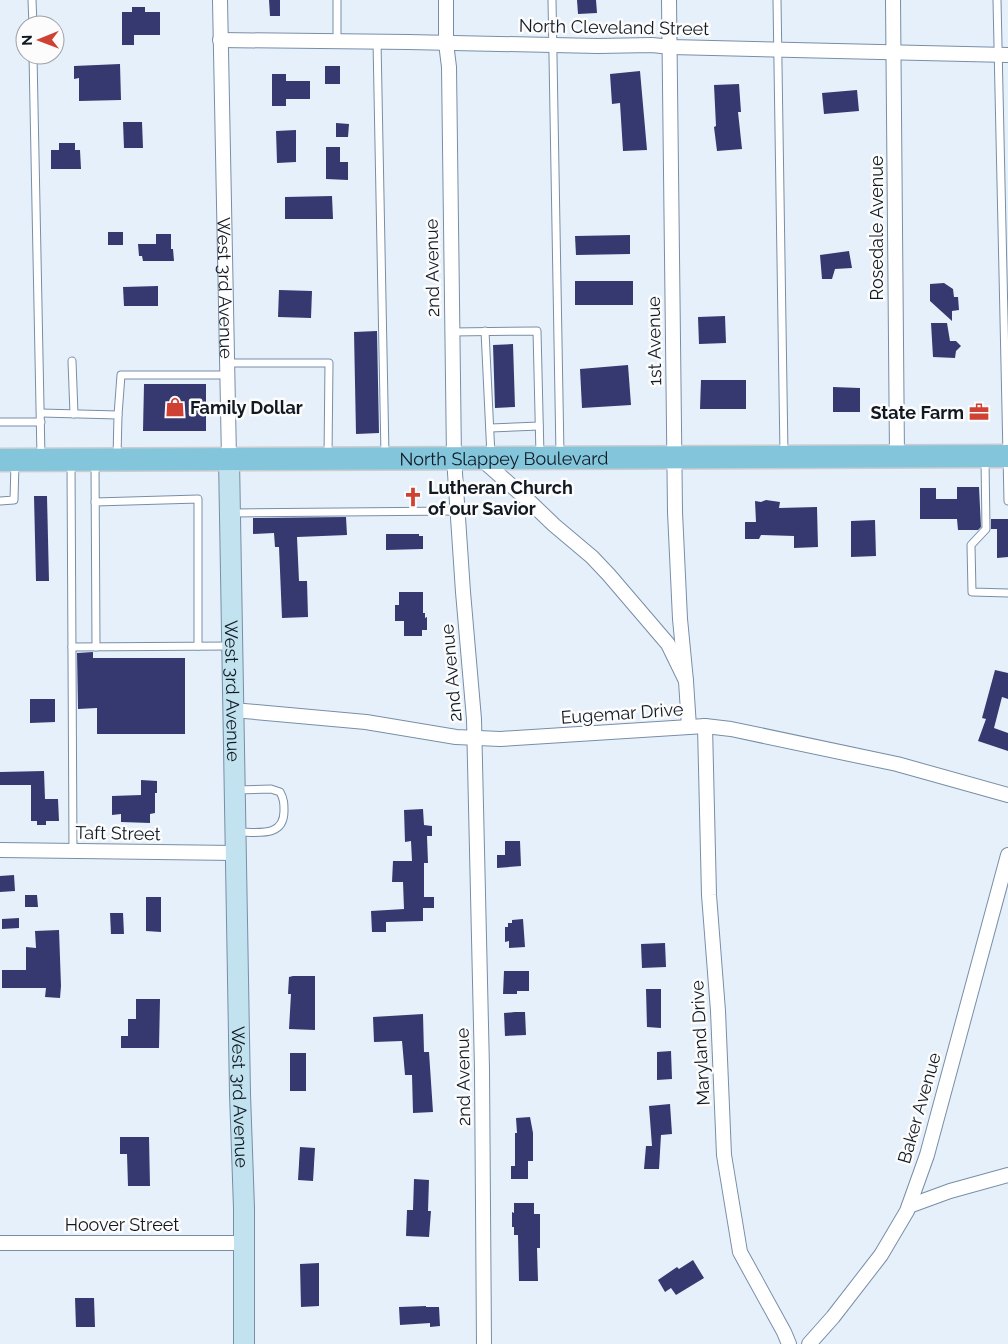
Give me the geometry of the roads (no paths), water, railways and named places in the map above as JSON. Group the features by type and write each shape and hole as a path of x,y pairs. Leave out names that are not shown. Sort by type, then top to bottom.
{"main road":[{"name":"North Slappey Boulevard","path":"8,460 1008,456"}],"street":[{"name":"West 3rd Avenue","path":"220,0 244,1242 244,1344"},
{"name":"2nd Avenue","path":"446,0 454,458 475,737 482,1059 484,1344"},
{"name":"1st Avenue","path":"669,0 675,512 680,620 686,681"},
{"name":"Rosedale Avenue","path":"893,0 897,456"},
{"name":"North Cleveland Street","path":"220,40 652,45 1003,55"},
{"path":"486,458 554,525 592,557 668,644 686,681 689,728"},
{"name":"Eugemar Drive","path":"233,710 366,722 456,737 565,736 705,726 741,731 897,764 1008,795"},
{"name":"Maryland Drive","path":"705,726 709,895 718,1010 724,1155 740,1252 784,1332 788,1344"},
{"name":"Taft Street","path":"0,850 235,853"},
{"name":"Baker Avenue","path":"809,1344 833,1317 881,1255 908,1206 927,1155 1008,855"},
{"path":"908,1206 950,1191 1008,1175"},
{"name":"Hoover Street","path":"0,1243 244,1242"}],"lane":[{"path":"32,0 33,15"},
{"path":"337,0 337,41"},
{"path":"550,458 552,0"},
{"path":"777,0 784,457"},
{"path":"997,0 1003,55 1008,501"},
{"path":"377,41 385,458"},
{"path":"33,65 42,460"},
{"path":"485,331 490,428 486,458"},
{"path":"452,332 537,331 539,426 550,458"},
{"path":"72,361 74,414"},
{"path":"117,459 121,374 329,363 328,458"},
{"path":"40,413 118,416"},
{"path":"1,422 41,422"},
{"path":"490,428 539,426"},
{"path":"985,456 986,529 971,545 972,592 1008,593"},
{"path":"71,459 74,851"},
{"path":"95,459 96,647"},
{"path":"0,501 14,500 8,460"},
{"path":"95,502 198,499 198,646"},
{"path":"229,513 457,511"},
{"path":"72,647 232,646"},
{"path":"235,790 271,789 280,792 284,798 284,819 280,827 272,831 235,832"}],"place":[{"name":"Family Dollar","path":"175,407"},
{"name":"State Farm","path":"979,412"},
{"name":"Lutheran Church of our Savior","path":"413,497"}]}
